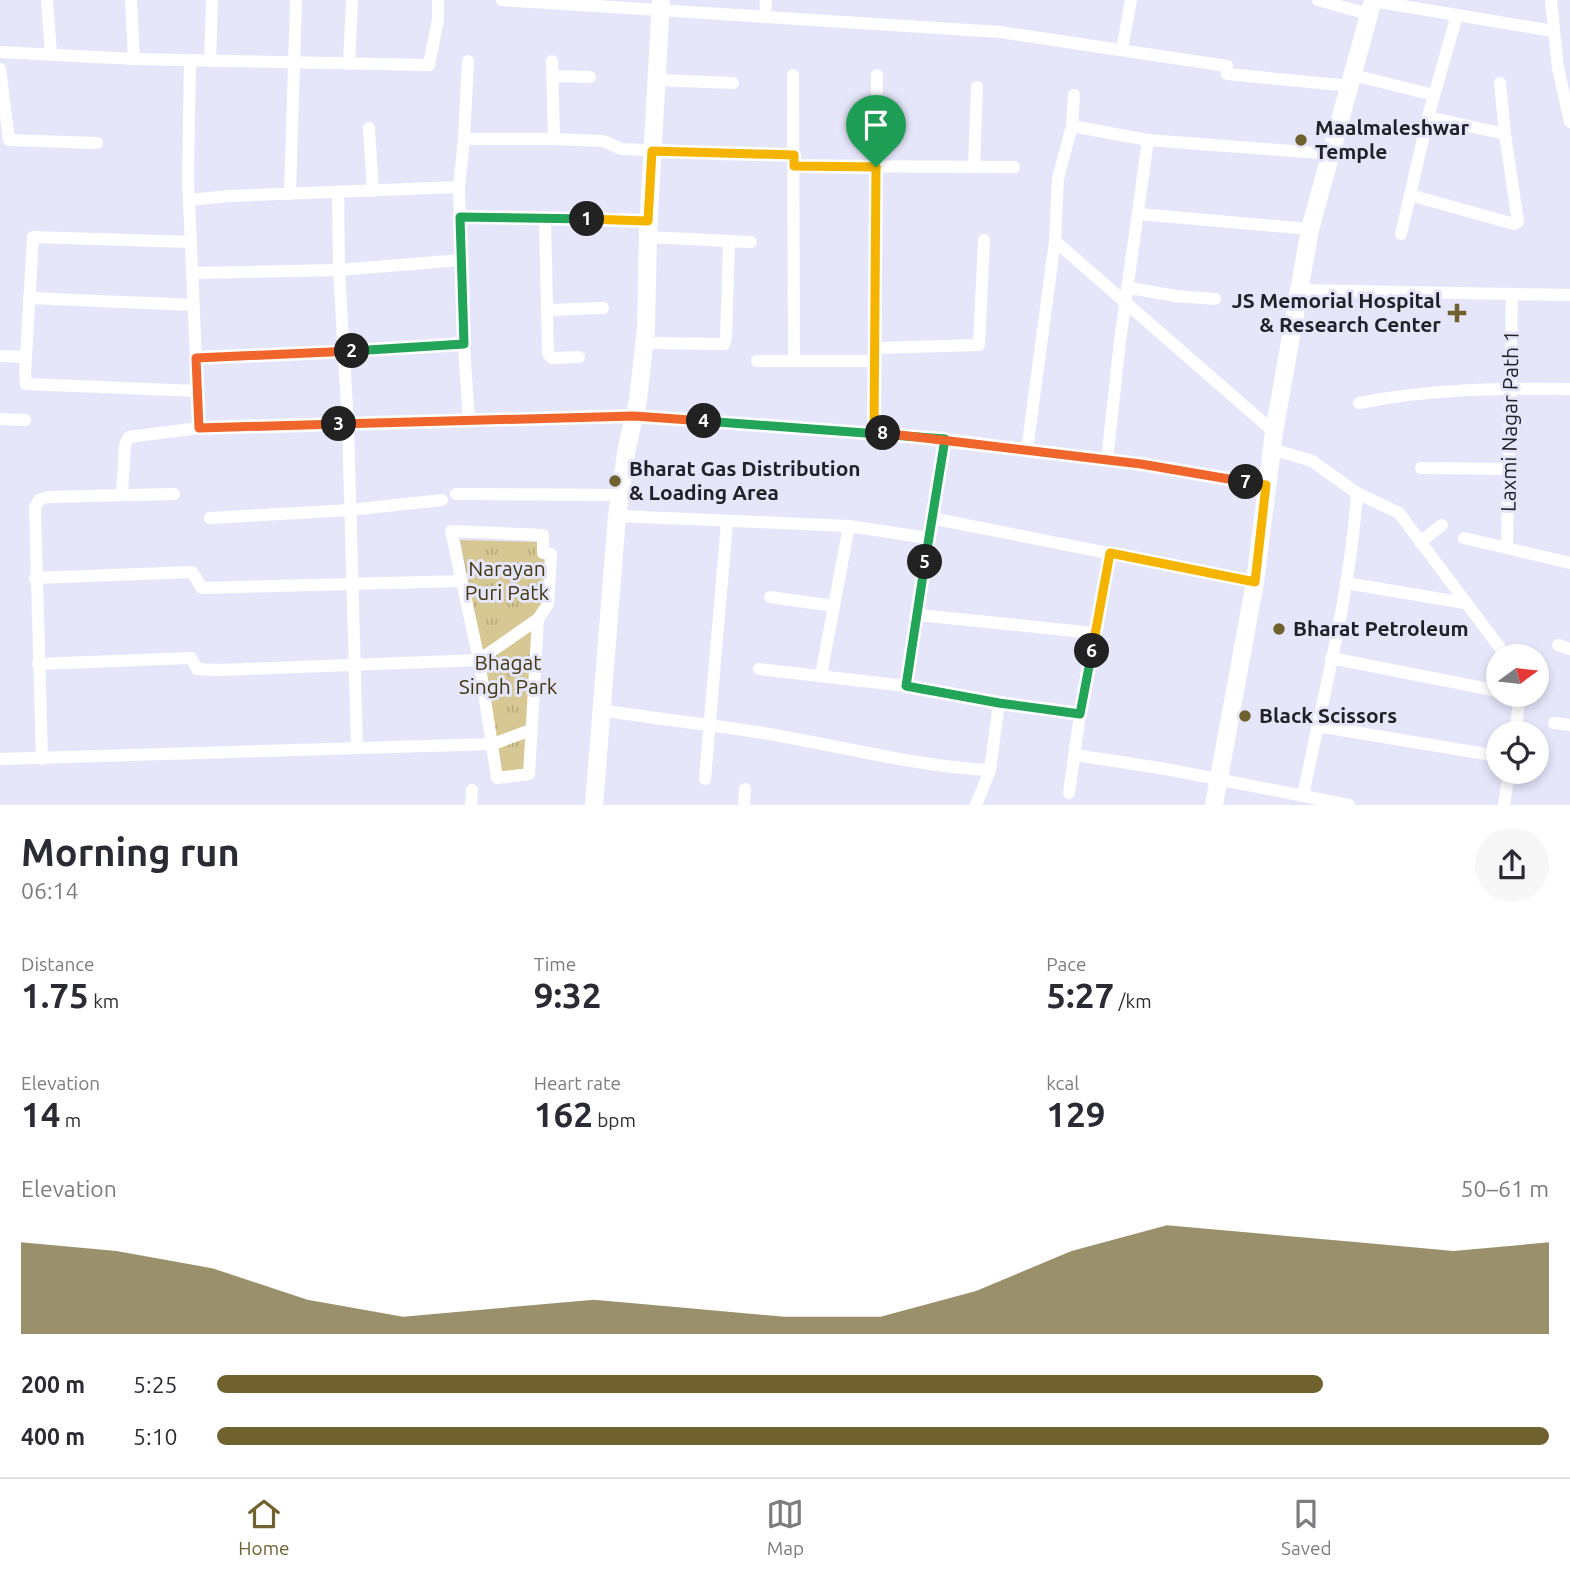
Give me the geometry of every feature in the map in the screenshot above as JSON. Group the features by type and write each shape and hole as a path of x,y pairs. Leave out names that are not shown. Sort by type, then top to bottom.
{"street":[{"path":"47,0 51,54"},
{"path":"131,0 134,59"},
{"path":"210,61 212,0"},
{"path":"290,194 296,0"},
{"path":"349,65 352,0"},
{"path":"0,52 134,59 429,65 438,19 438,0"},
{"path":"502,0 661,5 765,17 1000,32 1227,66 1227,74 1351,80 1434,95"},
{"path":"765,17 766,0"},
{"path":"1122,50 1131,0"},
{"path":"1318,0 1371,5 1439,6 1457,15 1553,32"},
{"path":"1550,0 1553,32 1564,67 1570,122"},
{"path":"594,805 617,516 627,447 638,400 645,343 648,229 661,5"},
{"path":"1214,805 1255,582 1266,485 1298,290 1310,229 1371,5"},
{"path":"1401,234 1428,117 1457,15"},
{"path":"190,60 189,200 199,428"},
{"path":"468,61 459,187 469,421"},
{"path":"552,61 554,139"},
{"path":"0,69 9,140 97,143"},
{"path":"793,75 794,360"},
{"path":"874,432 877,75"},
{"path":"553,76 590,77"},
{"path":"657,80 733,83"},
{"path":"1410,195 1514,224 1518,222 1500,83"},
{"path":"974,167 977,87"},
{"path":"1027,450 1055,241 1058,178 1072,126 1074,95"},
{"path":"1428,117 1505,134"},
{"path":"1072,126 1148,140 1332,155"},
{"path":"369,128 373,191"},
{"path":"464,139 603,141 621,149 876,167 1014,167"},
{"path":"1107,460 1148,140"},
{"path":"189,200 459,187"},
{"path":"338,193 357,748"},
{"path":"1139,214 1310,229"},
{"path":"460,217 545,218 751,242"},
{"path":"545,218 550,356 579,357"},
{"path":"191,242 33,237 26,384 198,391"},
{"path":"757,361 979,345 984,240"},
{"path":"645,343 724,344 729,241"},
{"path":"1055,241 1273,440 1312,461 1357,493 1399,513 1497,644"},
{"path":"192,273 339,270 461,260"},
{"path":"1129,288 1215,299"},
{"path":"1298,290 1570,295"},
{"name":"Laxmi Nagar Path 1","path":"1507,547 1512,294"},
{"path":"29,298 194,305"},
{"path":"548,310 603,308"},
{"path":"196,358 464,344"},
{"path":"0,356 26,357"},
{"path":"1359,403 1402,395 1511,388 1570,389"},
{"path":"122,494 125,444 129,437 199,428 634,416 945,439 1107,460 1266,485"},
{"path":"0,419 25,420"},
{"path":"906,686 945,439"},
{"path":"1421,468 1509,469"},
{"path":"1303,796 1346,583 1357,493"},
{"path":"42,759 35,507 39,500 47,497 174,494"},
{"path":"456,494 620,495"},
{"path":"210,518 350,510 442,500"},
{"path":"617,516 849,526 928,538"},
{"path":"931,518 1255,582"},
{"path":"705,779 727,522"},
{"path":"1420,542 1442,525"},
{"path":"821,675 849,526"},
{"path":"38,664 191,657 197,669 219,670 479,660 538,618 548,604 551,554 543,553 543,535 451,531 479,660 497,778 528,775 538,618"},
{"path":"1464,537 1570,563"},
{"path":"1069,793 1080,714 1110,553"},
{"path":"35,578 192,572 202,588 462,581"},
{"path":"1346,583 1465,603"},
{"path":"769,597 834,606"},
{"path":"919,615 1095,633"},
{"path":"1331,658 1486,689"},
{"path":"759,668 906,686 1080,714"},
{"path":"976,805 990,770 999,703"},
{"path":"601,710 757,732 956,769 990,770"},
{"path":"1554,723 1570,725"},
{"path":"1317,726 1486,754"},
{"path":"0,759 492,744 531,730"},
{"path":"1075,755 1166,769 1349,805"},
{"path":"1504,805 1507,784"},
{"path":"744,805 745,789"},
{"path":"471,805 472,790"}],"green space":[{"name":"Narayan Puri Patk","path":"460,540 539,542 538,557 548,558 544,603 535,616 481,655"},
{"name":"Bhagat Singh Park","path":"534,629 525,771 499,773 484,662"}],"place":[{"name":"Maalmaleshwar Temple","path":"1301,140"},
{"name":"JS Memorial Hospital & Research Center","path":"1457,313"},
{"name":"Bharat Gas Distribution & Loading Area","path":"615,481"},
{"name":"Bharat Petroleum","path":"1279,629"},
{"name":"Black Scissors","path":"1245,716"}],"route":[{"path":"876,167 794,166 794,155 652,151 648,221 460,217 464,344 196,358 199,428 634,416 945,439 906,686 1080,714 1110,553 1255,582 1266,485 1141,464 945,439 874,432 876,167"}]}
